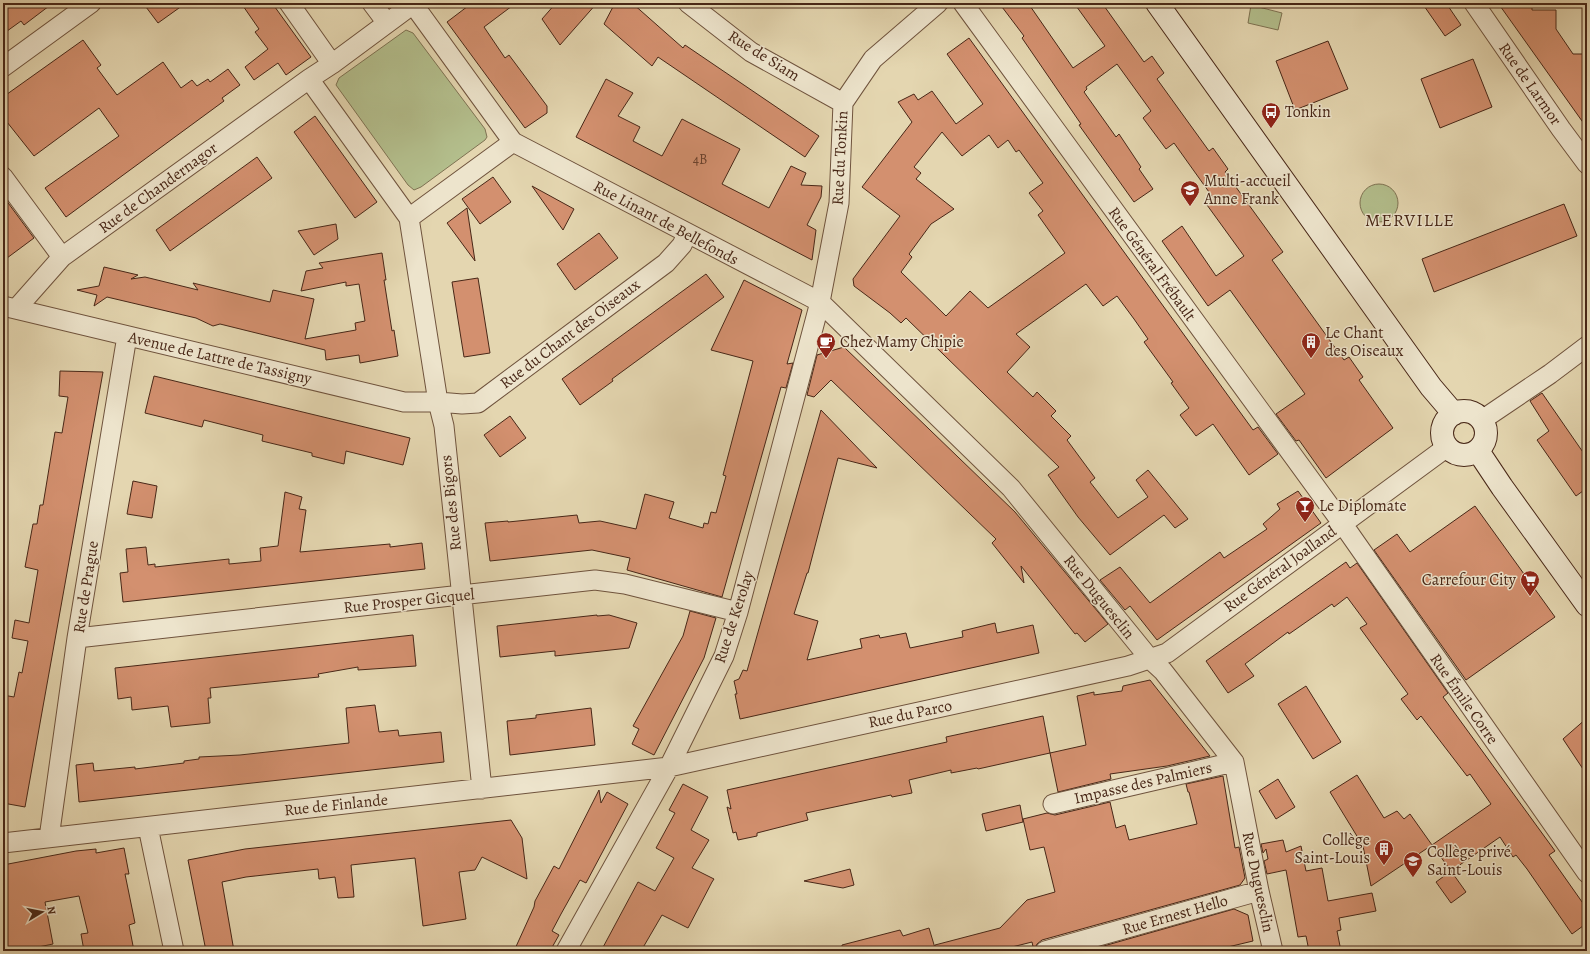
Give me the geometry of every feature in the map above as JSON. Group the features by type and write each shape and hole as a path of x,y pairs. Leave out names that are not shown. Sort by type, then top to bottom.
{"main road":[{"path":"1157,3 1431,387 1454,414"},
{"path":"1466,412 1477,416 1482,420 1486,433 1483,446 1478,451 1465,455 1452,452 1447,447 1444,442 1443,429 1449,418 1454,414 1466,412"},
{"path":"1478,451 1502,487 1587,605"}],"street":[{"path":"3,67 91,3"},
{"path":"289,3 332,64"},
{"path":"372,3 386,23"},
{"path":"309,79 409,218 513,142 414,3"},
{"name":"Rue de Chandernagor","path":"10,307 62,258 309,79 332,64 414,3"},
{"name":"Rue de Siam","path":"688,3 751,52 843,102"},
{"name":"Rue du Tonkin","path":"820,302 839,203 843,102 873,59 938,3"},
{"name":"Rue Général Frébault","path":"964,3 1342,523"},
{"name":"Rue de Larmor","path":"1474,3 1560,129 1587,164"},
{"name":"Rue Linant de Bellefonds","path":"513,142 820,302"},
{"path":"3,177 62,258"},
{"name":"Rue des Bigors","path":"409,218 438,402 444,426 482,789"},
{"name":"Rue du Chant des Oiseaux","path":"438,402 462,404 478,403 666,263 682,245 687,234"},
{"name":"Rue de Kerolay","path":"566,951 669,767 724,656 738,612 820,302"},
{"name":"Rue Duguesclin","path":"820,302 1011,488 1150,659 1162,671 1234,762 1259,891 1273,951"},
{"name":"Avenue de Lattre de Tassigny","path":"10,307 404,402 438,402"},
{"name":"Rue de Prague","path":"49,838 77,638 127,336"},
{"path":"1482,420 1550,374 1587,346"},
{"name":"Rue Général Joalland","path":"1150,659 1167,653 1447,447"},
{"name":"Rue Émile Corre","path":"1342,523 1587,873"},
{"name":"Rue Prosper Gicquel","path":"77,638 595,580 625,584 738,612"},
{"name":"Rue du Parco","path":"669,767 1128,666 1150,659"},
{"name":"Impasse des Palmiers","path":"1053,804 1234,762"},
{"name":"Rue de Finlande","path":"3,843 669,767"},
{"path":"148,827 174,951"},
{"name":"Rue Ernest Hello","path":"1045,951 1259,891"}],"green space":[{"path":"1251,5 1282,13 1278,30 1248,23"},
{"path":"406,30 413,33 485,129 487,137 421,187 414,190 408,185 336,85 339,78"},
{"path":"1375,184 1383,184 1393,189 1397,196 1397,210 1393,217 1383,222 1375,222 1365,217 1363,214 1360,207 1360,199 1365,189 1368,187"}],"building":[{"path":"3,3 53,3 24,25 21,21 3,34"},
{"path":"143,3 186,3 158,23"},
{"path":"241,3 272,3 311,57 286,75 278,63 254,80 245,67 268,49 255,32 259,29"},
{"path":"472,3 516,3 484,27 505,58 509,55 547,106 547,113 525,128 447,22"},
{"path":"556,3 597,3 560,45 542,19"},
{"path":"615,3 632,3 683,48 685,45 819,136 805,157 658,57 652,66 604,24"},
{"path":"999,3 1028,3 1073,68 1105,46 1074,3 1102,3 1144,62 1152,56 1164,73 1157,79 1209,151 1213,148 1228,169 1225,172 1283,252 1272,260 1344,360 1349,357 1363,377 1359,380 1393,428 1326,478 1299,440 1296,441 1276,414 1305,394 1230,290 1208,306 1162,241 1182,226 1216,276 1244,256 1207,205 1214,199 1174,143 1166,149 1143,118 1151,111 1117,64 1086,87 1087,89 1084,92 1116,137 1119,134 1141,167 1139,169 1153,189 1134,202 1079,125 1081,124 1022,38 1024,36"},
{"path":"1422,3 1446,3 1461,25 1445,36"},
{"path":"1498,3 1532,3 1532,10 1556,10 1556,29 1573,54 1587,54 1587,128"},
{"path":"969,38 1253,430 1258,427 1278,454 1249,475 1213,424 1196,436 1180,415 1189,408 1171,383 1173,382 1144,342 1148,339 1134,319 1117,296 1103,306 1086,284 1016,334 1030,347 1007,372 1033,397 1037,392 1056,411 1051,416 1071,436 1067,440 1095,478 1090,482 1118,518 1148,497 1136,480 1148,470 1188,519 1175,528 1164,515 1110,555 1078,517 1048,475 1059,467 906,318 901,323 854,286 853,279 900,216 862,187 912,122 898,102 914,94 918,100 932,91 956,124 983,104 947,54","holes":["942,132 962,156 989,135 998,148 1008,140 1016,152 1019,150 1043,183 1029,193 1043,211 1038,215 1065,253 988,308 970,291 946,316 901,272 912,257 909,254 931,224 954,209 916,179 921,173 914,167"]},
{"path":"83,40 101,65 97,68 117,95 163,62 181,88 192,80 197,86 208,79 210,82 228,69 240,85 222,98 224,101 66,217 45,188 119,136 99,108 34,156 3,117 3,97"},
{"path":"1328,41 1348,89 1295,110 1276,61"},
{"path":"1473,59 1492,107 1440,128 1421,79"},
{"path":"606,79 633,93 618,116 640,127 633,141 662,156 682,119 740,149 722,184 769,208 791,166 806,173 801,185 822,186 821,197 807,225 816,230 812,260 576,137"},
{"path":"315,116 377,202 355,218 294,132"},
{"path":"257,157 272,178 170,251 156,230"},
{"path":"493,177 511,202 480,224 462,199"},
{"path":"532,186 574,209 563,230"},
{"path":"3,196 34,238 3,261"},
{"path":"1564,204 1577,236 1434,292 1422,259"},
{"path":"467,208 475,261 447,223"},
{"path":"336,224 338,239 314,255 298,231"},
{"path":"599,233 618,258 575,290 557,264"},
{"path":"382,253 386,280 384,280 392,331 394,330 398,356 360,363 359,355 326,360 325,350 220,324 213,326 196,318 107,297 94,306 97,295 77,290 99,286 104,267 138,275 131,279 145,277 198,290 193,283 270,302 273,290 314,299 305,339 356,330 355,323 365,321 359,284 346,286 346,282 301,291 306,271 323,268 319,263"},
{"path":"706,274 724,297 612,379 613,381 580,405 562,379"},
{"path":"478,278 490,353 464,357 452,282"},
{"path":"744,280 802,310 787,364 793,363 786,388 781,387 722,597 627,570 630,558 592,550 490,561 485,523 577,515 579,523 600,521 636,529 645,494 674,502 669,518 703,528 704,523 708,524 711,512 716,513 726,476 723,475 753,361 711,350"},
{"path":"844,347 1015,512 1108,624 1085,642 1077,633 1075,634 1021,566 1024,583 992,543 996,539 831,380 814,397 807,395 817,355"},
{"path":"60,371 103,372 25,807 3,803 3,695 14,697 19,672 22,673 28,641 12,638 15,620 29,623 38,570 25,567 33,524 37,524 40,505 43,505 55,432 62,433 68,397 59,396"},
{"path":"154,376 410,438 403,465 346,451 344,464 312,456 312,453 262,441 263,435 204,420 202,427 145,413"},
{"path":"1542,393 1587,458 1587,488 1576,496 1537,440 1549,431 1530,401"},
{"path":"821,410 877,468 838,458 808,573 794,614 818,621 807,660 862,648 860,639 879,635 880,638 906,633 910,648 963,637 962,631 995,623 997,633 1033,625 1039,653 740,719 734,681 739,679 743,670 747,671"},
{"path":"510,416 526,438 500,457 484,435"},
{"path":"133,481 157,486 152,518 127,514"},
{"path":"1298,491 1321,523 1157,640 1130,606 1125,610 1100,580 1120,567 1150,603 1220,552 1224,558 1267,529 1263,524 1280,509 1277,504"},
{"path":"285,492 302,497 299,509 306,510 300,552 390,544 390,547 422,543 425,569 123,602 120,573 128,572 126,549 146,547 148,565 155,564 155,567 229,559 229,564 261,561 260,548 278,546"},
{"path":"1475,506 1555,617 1466,680 1374,550 1397,534 1410,552"},
{"path":"1346,562 1350,568 1357,563 1448,693 1443,697 1555,851 1549,855 1587,909 1587,923 1572,934 1527,869 1516,855 1513,857 1500,837 1451,871 1432,845 1491,804 1470,774 1467,776 1421,716 1417,720 1401,699 1408,694 1360,628 1367,624 1347,597 1334,607 1332,604 1289,634 1288,632 1245,664 1254,676 1228,693 1206,661"},
{"path":"690,611 716,618 704,658 654,755 632,744 639,729 633,726 683,636"},
{"path":"609,615 637,623 629,648 555,656 555,651 500,657 497,626"},
{"path":"413,635 416,666 358,670 358,667 318,674 319,677 210,688 211,698 208,698 210,723 171,727 168,706 132,710 131,697 118,699 115,668"},
{"path":"1150,680 1210,756 1167,766 1110,774 1111,779 1058,792 1050,753 1086,745 1077,696 1094,692 1094,695 1122,691 1123,686"},
{"path":"1306,686 1341,742 1313,759 1278,704"},
{"path":"375,705 379,732 398,730 399,736 441,732 444,762 79,802 76,765 93,763 94,771 135,767 135,769 184,763 184,761 199,759 199,757 240,755 349,743 346,708"},
{"path":"591,708 595,745 510,755 507,721 536,718 536,715"},
{"path":"1043,716 1050,753 978,769 951,773 951,770 909,780 912,793 892,797 891,795 806,813 808,820 757,833 757,836 738,840 736,832 733,833 727,807 731,809 727,790 947,742 946,737"},
{"path":"1587,718 1587,775 1563,739"},
{"path":"1357,775 1384,818 1397,811 1404,819 1410,814 1432,845 1371,886 1363,846 1330,792"},
{"path":"1223,776 1235,848 1239,847 1245,878 1240,885 1042,940 1037,944 1034,951 1032,942 996,951 842,951 842,945 900,930 903,936 929,928 935,948 935,945 1000,928 1027,900 1055,892 1044,847 1030,850 1023,819 1047,813 1055,815 1110,802 1116,828 1125,825 1129,840 1197,824 1186,784"},
{"path":"1278,779 1295,807 1276,819 1259,791"},
{"path":"683,784 708,797 691,830 709,840 692,868 714,879 688,928 662,915 641,951 601,951 638,882 655,891 674,858 656,848 675,813 669,810"},
{"path":"599,790 601,803 607,792 628,804 586,883 580,880 552,931 559,935 550,951 514,951 534,907 535,901 554,866 559,869"},
{"path":"1020,805 1023,822 986,831 982,814"},
{"path":"511,820 522,838 527,879 482,857 475,870 459,872 466,919 423,926 415,858 351,865 354,897 338,898 335,877 319,879 318,869 246,877 222,882 234,951 206,951 188,860 245,849"},
{"path":"1283,840 1286,852 1301,846 1306,871 1322,868 1328,901 1372,893 1376,911 1339,918 1341,930 1337,931 1341,951 1309,951 1306,936 1298,937 1286,870 1267,874 1264,861 1268,859 1266,849 1263,853 1261,844"},
{"path":"124,848 129,874 125,874 135,923 129,925 134,951 84,951 81,934 88,933 79,896 45,902 53,944 19,951 3,951 3,865 76,851 96,849 96,853"},
{"path":"850,869 854,885 843,888 804,881"},
{"path":"1451,871 1466,892 1451,903 1436,882"},
{"path":"1234,909 1248,915 1253,941 1211,951 1086,951"}],"place":[{"name":"Tonkin","path":"1271,129"},
{"name":"Multi-accueil Anne Frank","path":"1190,207"},
{"name":"Chez Mamy Chipie","path":"826,359"},
{"name":"Le Chant des Oiseaux","path":"1311,359"},
{"name":"Le Diplomate","path":"1305,523"},
{"name":"Carrefour City","path":"1530,597"},
{"name":"Collège Saint-Louis","path":"1384,866"},
{"name":"Collège privé Saint-Louis","path":"1413,878"}],"district":[{"name":"MERVILLE","path":"1410,220"}]}
